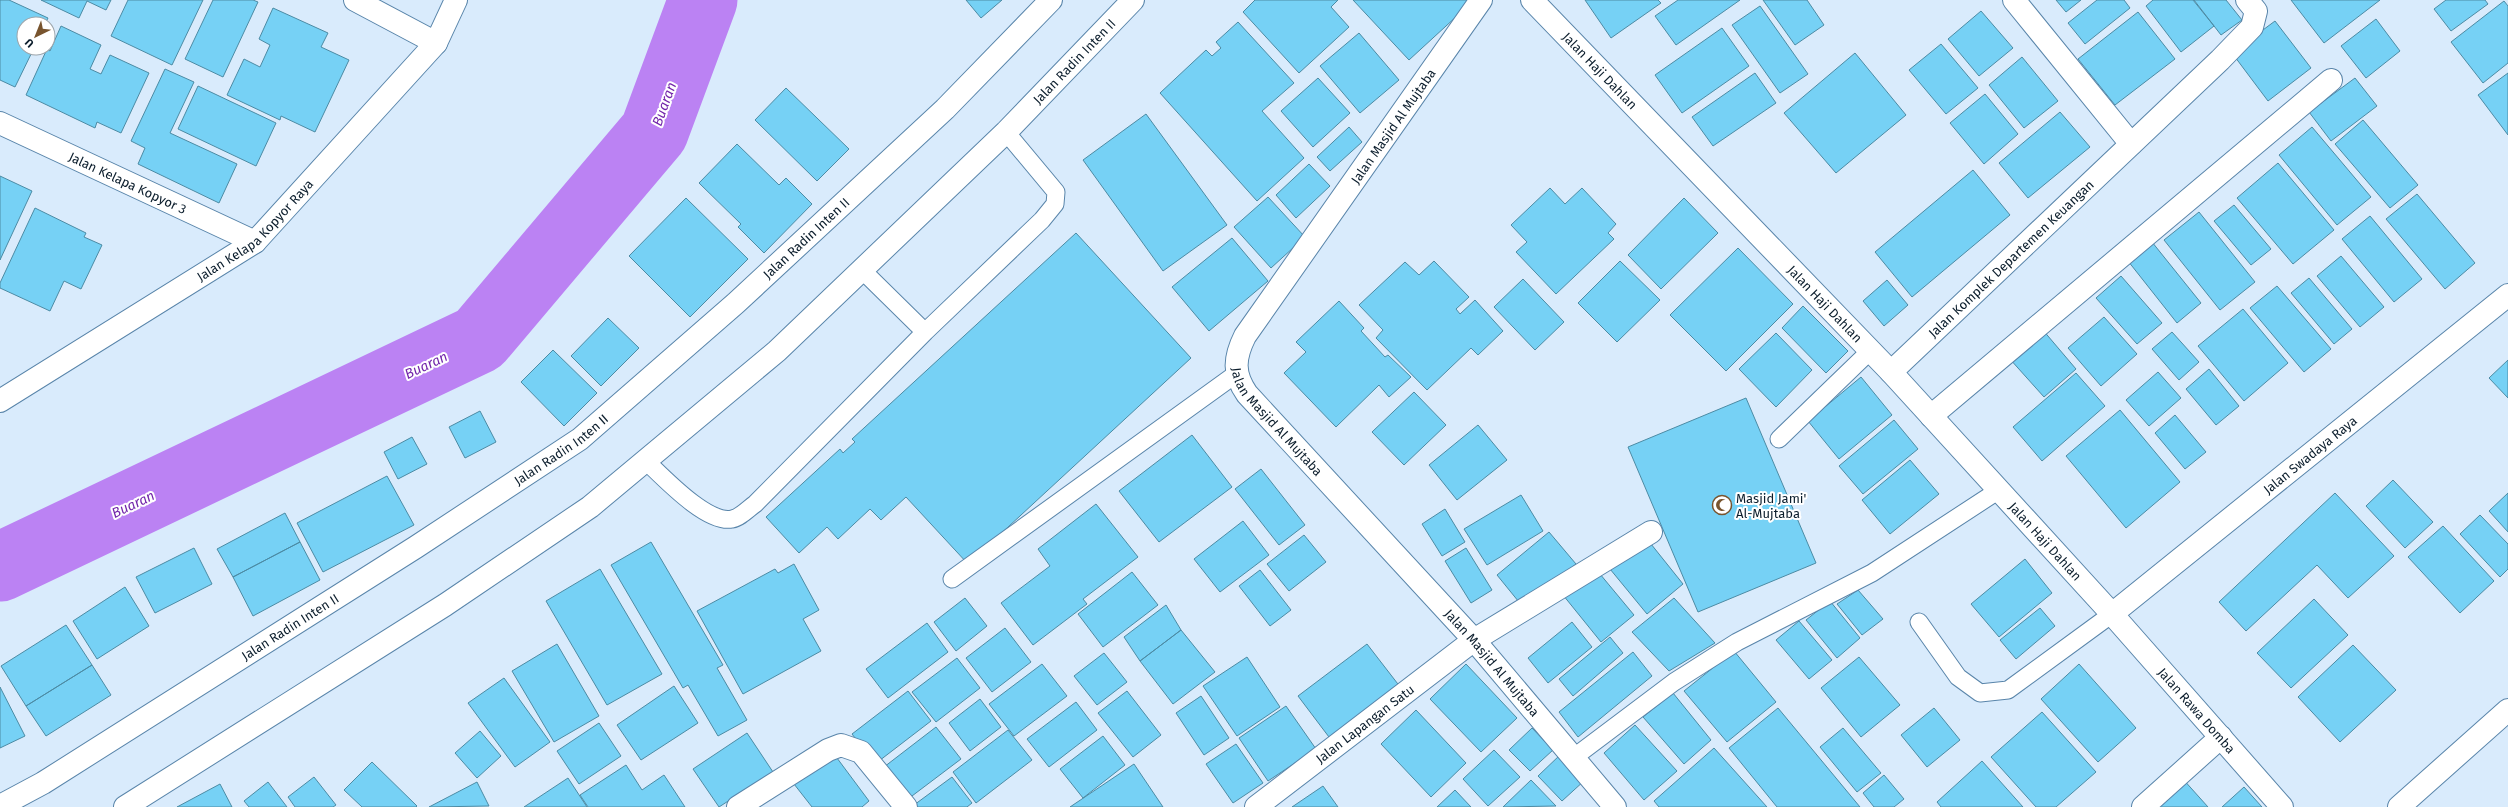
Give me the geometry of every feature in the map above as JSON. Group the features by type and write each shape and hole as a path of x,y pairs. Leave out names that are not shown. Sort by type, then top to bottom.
{"street":[{"path":"355,0 436,43"},
{"name":"Jalan Kelapa Kopyor Raya","path":"0,401 255,242 436,43 456,0"},
{"name":"Jalan Radin Inten II","path":"0,806 43,783 416,547 580,438 736,303 945,109 1051,0"},
{"name":"Jalan Radin Inten II","path":"125,807 516,559 590,507 777,351 1006,132 1132,0"},
{"name":"Jalan Masjid Al Mujtaba","path":"1481,0 1245,336 1235,360 1236,374 1247,394 1474,640 1615,807"},
{"name":"Jalan Haji Dahlan","path":"1532,0 1890,372 2112,614"},
{"path":"2014,0 2130,144"},
{"name":"Jalan Komplek Departemen Keuangan","path":"1890,372 2252,27 2256,11 2247,0"},
{"path":"1930,416 2331,80"},
{"name":"Jalan Kelapa Kopyor 3","path":"0,122 255,242"},
{"name":"Jalan Swadaya Raya","path":"2112,614 2508,295"},
{"name":"Jalan Lapangan Satu","path":"1256,807 1474,640 1651,532"},
{"name":"Jalan Rawa Domba","path":"2112,614 2282,807"},
{"path":"2399,807 2508,710"},
{"path":"2143,807 2221,737"},
{"path":"738,807 828,750 841,745 861,752 906,807"}],"lane":[{"path":"646,461 686,498 718,519 734,520 755,504 925,332 1042,220 1055,204 1056,192 1006,132"},
{"path":"862,270 925,332"},
{"path":"1779,439 1870,352"},
{"path":"952,580 1236,374"},
{"path":"1573,758 1674,682 1718,654 1872,573 1999,490"},
{"path":"1919,622 1958,676 1980,693 2008,690 2112,614"}],"building":[{"path":"0,0 9,0 44,16 16,16 16,56 30,56 15,87 0,80"},
{"path":"41,0 111,0 106,10 87,1 79,18"},
{"path":"128,0 203,0 172,65 111,36"},
{"path":"213,0 253,0 258,2 223,77 185,59"},
{"path":"966,0 1002,0 981,18"},
{"path":"1255,0 1338,0 1331,7 1349,27 1299,73 1243,12"},
{"path":"1353,0 1467,0 1470,4 1409,60"},
{"path":"1585,0 1658,0 1661,3 1611,38"},
{"path":"1678,0 1740,0 1676,45 1655,16"},
{"path":"1763,0 1807,0 1824,25 1795,45"},
{"path":"2056,0 2081,0 2066,12"},
{"path":"2097,0 2124,0 2130,8 2085,44 2068,23"},
{"path":"2153,0 2193,0 2214,26 2181,52 2146,6"},
{"path":"2194,0 2226,0 2242,20 2221,35"},
{"path":"2291,0 2380,0 2324,43"},
{"path":"2446,0 2485,0 2488,4 2451,31 2434,9"},
{"path":"2504,1 2508,6 2508,63 2483,83 2451,42"},
{"path":"1760,6 1808,74 1780,93 1732,25"},
{"path":"273,8 328,33 321,47 349,60 315,132 281,116 280,120 227,95 244,59 260,67 270,45 259,39"},
{"path":"1981,11 2013,48 1979,76 1948,39"},
{"path":"2138,12 2175,59 2115,105 2078,59"},
{"path":"2376,19 2400,51 2366,78 2341,46"},
{"path":"2275,21 2311,68 2268,101 2232,53"},
{"path":"1238,22 1294,83 1262,111 1304,158 1257,201 1160,93 1206,50 1212,56 1221,48 1216,42"},
{"path":"61,26 101,45 90,69 101,74 110,55 149,73 121,133 97,122 95,128 26,95 44,56 56,56 56,37"},
{"path":"1722,28 1749,66 1682,113 1655,75"},
{"path":"1359,33 1399,80 1360,113 1320,66"},
{"path":"1941,44 1978,88 1946,114 1909,70"},
{"path":"1855,53 1906,115 1836,173 1784,113"},
{"path":"2022,57 2058,101 2024,128 1989,85"},
{"path":"165,69 194,82 170,133 237,164 219,203 138,164 145,148 131,141"},
{"path":"1755,73 1776,103 1713,146 1692,117"},
{"path":"2508,73 2508,135 2478,95"},
{"path":"1318,78 1350,113 1313,147 1281,111"},
{"path":"2355,78 2377,106 2331,141 2309,112"},
{"path":"198,86 276,123 256,166 178,129"},
{"path":"786,88 849,149 817,181 755,120"},
{"path":"1985,94 2018,134 1984,164 1950,123"},
{"path":"2060,112 2090,147 2028,198 1999,163"},
{"path":"1146,114 1227,225 1163,271 1083,160"},
{"path":"2363,120 2418,185 2390,208 2335,144"},
{"path":"1349,127 1362,142 1330,171 1317,157"},
{"path":"2312,127 2371,197 2337,225 2279,155"},
{"path":"737,144 779,185 786,178 812,204 764,253 738,227 741,224 699,183"},
{"path":"2278,163 2334,230 2293,264 2237,198"},
{"path":"1309,164 1330,186 1296,218 1276,195"},
{"path":"1973,170 2010,215 1912,297 1875,252"},
{"path":"0,176 32,191 0,260"},
{"path":"1550,188 1565,204 1582,188 1616,224 1608,233 1614,239 1556,294 1516,252 1527,242 1511,225"},
{"path":"2417,194 2475,263 2445,289 2386,219"},
{"path":"1268,197 1305,237 1271,268 1234,227"},
{"path":"686,198 748,259 690,317 629,256"},
{"path":"1684,198 1718,233 1661,289 1628,255"},
{"path":"2234,205 2271,249 2251,265 2214,221"},
{"path":"35,208 86,233 84,237 102,245 81,289 64,281 50,311 0,288 0,283"},
{"path":"2199,212 2255,282 2220,310 2164,240"},
{"path":"2370,216 2422,279 2394,302 2342,239"},
{"path":"1076,233 1191,358 968,564 906,497 881,520 870,509 838,539 827,527 799,553 766,517 840,449 843,453 855,442 852,439"},
{"path":"1232,238 1268,281 1209,331 1172,287"},
{"path":"2152,242 2201,303 2177,323 2128,261"},
{"path":"1738,248 1793,304 1726,371 1670,315"},
{"path":"2341,256 2384,307 2360,327 2317,276"},
{"path":"1434,261 1469,297 1456,309 1460,314 1475,300 1503,331 1478,355 1471,348 1427,390 1376,338 1383,330 1359,305 1405,262 1419,275"},
{"path":"1620,261 1660,300 1617,342 1578,303"},
{"path":"2121,276 2162,323 2137,344 2096,298"},
{"path":"2309,278 2352,329 2334,344 2291,293"},
{"path":"1523,279 1564,322 1535,350 1494,307"},
{"path":"1887,280 1908,305 1884,326 1863,301"},
{"path":"2277,286 2331,349 2304,372 2250,308"},
{"path":"1339,301 1364,328 1361,331 1385,357 1388,355 1411,377 1389,397 1379,385 1336,427 1284,373 1306,352 1296,342"},
{"path":"1803,306 1848,351 1826,373 1782,328"},
{"path":"2243,309 2288,363 2244,401 2198,346"},
{"path":"2104,317 2137,354 2101,386 2068,348"},
{"path":"608,318 639,348 601,386 571,356"},
{"path":"2042,329 2076,369 2044,397 2009,358"},
{"path":"2172,332 2199,362 2179,380 2152,349"},
{"path":"1776,333 1812,370 1776,407 1739,369"},
{"path":"553,350 597,393 564,426 521,382"},
{"path":"2508,360 2508,398 2489,378"},
{"path":"2209,369 2239,406 2216,425 2186,389"},
{"path":"2158,372 2181,398 2149,426 2126,400"},
{"path":"2076,373 2105,406 2042,461 2013,427"},
{"path":"1861,377 1892,415 1839,459 1808,421"},
{"path":"1414,392 1446,425 1404,465 1372,432"},
{"name":"Masjid Jami' Al-Mujtaba","path":"1746,398 1816,563 1698,612 1628,447"},
{"path":"2120,410 2180,482 2126,528 2066,456"},
{"path":"480,411 496,442 465,458 449,427"},
{"path":"2175,415 2206,452 2185,469 2155,433"},
{"path":"1894,420 1918,449 1863,494 1839,466"},
{"path":"1478,425 1507,460 1457,500 1429,465"},
{"path":"1192,435 1232,487 1159,542 1119,491"},
{"path":"412,437 427,464 398,479 384,452"},
{"path":"1910,460 1939,494 1890,534 1862,500"},
{"path":"1261,469 1305,525 1279,545 1235,489"},
{"path":"387,476 414,525 323,572 297,523"},
{"path":"2393,480 2433,522 2405,548 2366,506"},
{"path":"2335,493 2394,556 2348,598 2317,565 2246,631 2219,602"},
{"path":"2508,493 2508,532 2489,511"},
{"path":"1521,495 1543,531 1487,565 1464,529"},
{"path":"1096,504 1138,557 1083,599 1087,604 1033,645 1001,603 1050,566 1038,549"},
{"path":"1445,509 1465,542 1442,556 1422,524"},
{"path":"285,513 300,542 233,577 217,549"},
{"path":"2480,515 2508,544 2508,569 2500,577 2460,534"},
{"path":"1243,521 1269,555 1220,592 1194,559"},
{"path":"2443,526 2494,581 2460,613 2408,557"},
{"path":"1549,532 1576,564 1523,607 1497,575"},
{"path":"1304,535 1326,562 1289,591 1267,564"},
{"path":"1647,539 1683,584 1647,614 1610,569"},
{"path":"300,542 320,580 253,616 233,577"},
{"path":"651,542 723,665 717,668 747,720 718,736 688,685 683,688 611,565"},
{"path":"194,548 212,584 155,613 136,577"},
{"path":"1466,548 1492,590 1471,603 1445,561"},
{"path":"2025,559 2052,593 1999,637 1971,604"},
{"path":"794,564 819,610 803,619 821,651 743,694 697,611 775,569 778,573"},
{"path":"1595,568 1634,615 1601,642 1563,595"},
{"path":"600,569 662,674 607,705 546,601"},
{"path":"1260,570 1291,610 1270,626 1239,586"},
{"path":"1132,572 1158,605 1103,647 1078,614"},
{"path":"125,587 149,626 97,659 73,621"},
{"path":"1858,590 1883,619 1862,635 1837,604"},
{"path":"965,598 987,626 956,651 934,622"},
{"path":"1674,598 1715,643 1669,671 1632,632"},
{"path":"2314,599 2348,635 2291,688 2257,653"},
{"path":"1830,601 1860,638 1837,658 1806,620"},
{"path":"1166,605 1181,630 1140,661 1124,637"},
{"path":"2040,608 2055,626 2016,659 2000,640"},
{"path":"1799,621 1832,660 1809,679 1776,640"},
{"path":"1572,622 1592,647 1548,683 1528,658"},
{"path":"927,623 948,652 888,698 866,669"},
{"path":"66,625 92,665 26,706 1,666"},
{"path":"1005,628 1031,662 992,692 966,658"},
{"path":"1181,630 1215,672 1173,704 1140,661"},
{"path":"1610,637 1623,653 1573,696 1559,679"},
{"path":"557,644 599,716 554,742 512,671"},
{"path":"1367,644 1401,688 1332,741 1298,696"},
{"path":"2353,645 2396,690 2340,742 2298,697"},
{"path":"1734,651 1776,702 1727,742 1684,691"},
{"path":"1633,652 1652,676 1578,737 1559,712"},
{"path":"1104,653 1127,682 1097,705 1074,676"},
{"path":"1247,657 1280,707 1237,736 1203,686"},
{"path":"1859,657 1900,705 1861,737 1821,688"},
{"path":"957,658 980,688 936,722 912,692"},
{"path":"1042,664 1067,696 1014,736 989,704"},
{"path":"1466,664 1517,718 1481,752 1430,699"},
{"path":"2079,664 2136,728 2098,762 2041,699"},
{"path":"92,665 111,695 46,736 26,706"},
{"path":"504,678 550,742 515,767 468,703"},
{"path":"674,686 698,723 641,760 617,725"},
{"path":"0,687 25,736 0,748"},
{"path":"908,691 931,721 875,764 852,734"},
{"path":"1127,691 1161,735 1133,757 1098,713"},
{"path":"1673,693 1711,740 1684,764 1643,717"},
{"path":"1201,696 1229,738 1204,755 1176,713"},
{"path":"980,699 1001,727 970,751 949,723"},
{"path":"1076,702 1097,730 1049,767 1027,739"},
{"path":"1286,706 1316,749 1268,781 1239,738"},
{"path":"1778,708 1860,807 1777,807 1729,748"},
{"path":"1934,708 1960,740 1927,767 1901,735"},
{"path":"1416,710 1466,763 1431,797 1381,744"},
{"path":"2042,712 2096,772 2056,807 2036,807 1991,757"},
{"path":"599,723 621,756 579,784 557,751"},
{"path":"1635,725 1677,771 1644,800 1604,753"},
{"path":"936,727 961,759 908,799 884,767"},
{"path":"1532,728 1553,750 1530,771 1509,750"},
{"path":"1843,728 1881,773 1857,792 1820,747"},
{"path":"1008,730 1032,760 976,803 953,772"},
{"path":"480,731 501,756 477,778 455,753"},
{"path":"747,733 773,772 719,807 693,769"},
{"path":"1103,736 1125,765 1083,798 1060,769"},
{"path":"1236,744 1263,783 1233,803 1206,764"},
{"path":"1714,748 1767,807 1659,807 1654,801"},
{"path":"1494,750 1520,777 1488,806 1463,779"},
{"path":"834,754 869,801 862,807 812,807 794,784"},
{"path":"1561,754 1585,780 1562,801 1538,776"},
{"path":"1982,761 2023,807 1941,807 1937,802"},
{"path":"372,762 417,806 416,807 362,807 344,790"},
{"path":"1134,764 1163,807 1070,807"},
{"path":"626,765 642,790 664,775 685,807 588,807 580,795"},
{"path":"1884,775 1904,799 1894,807 1874,807 1863,793"},
{"path":"314,777 336,805 333,807 295,807 288,797"},
{"path":"952,777 972,803 967,807 915,807 914,805"},
{"path":"568,778 587,807 524,807"},
{"path":"2182,778 2208,807 2149,807"},
{"path":"1531,780 1556,806 1503,807"},
{"path":"268,782 287,807 249,807 244,801"},
{"path":"477,782 489,806 429,807"},
{"path":"220,784 232,807 177,807"},
{"path":"1323,786 1338,807 1292,807"},
{"path":"2244,787 2262,807 2222,807"},
{"path":"1455,790 1471,807 1437,807"}],"waterway":[{"name":"Buaran","path":"0,567 479,339 654,132 703,0"}],"place":[{"name":"Masjid Jami' Al-Mujtaba","path":"1722,505"}]}
